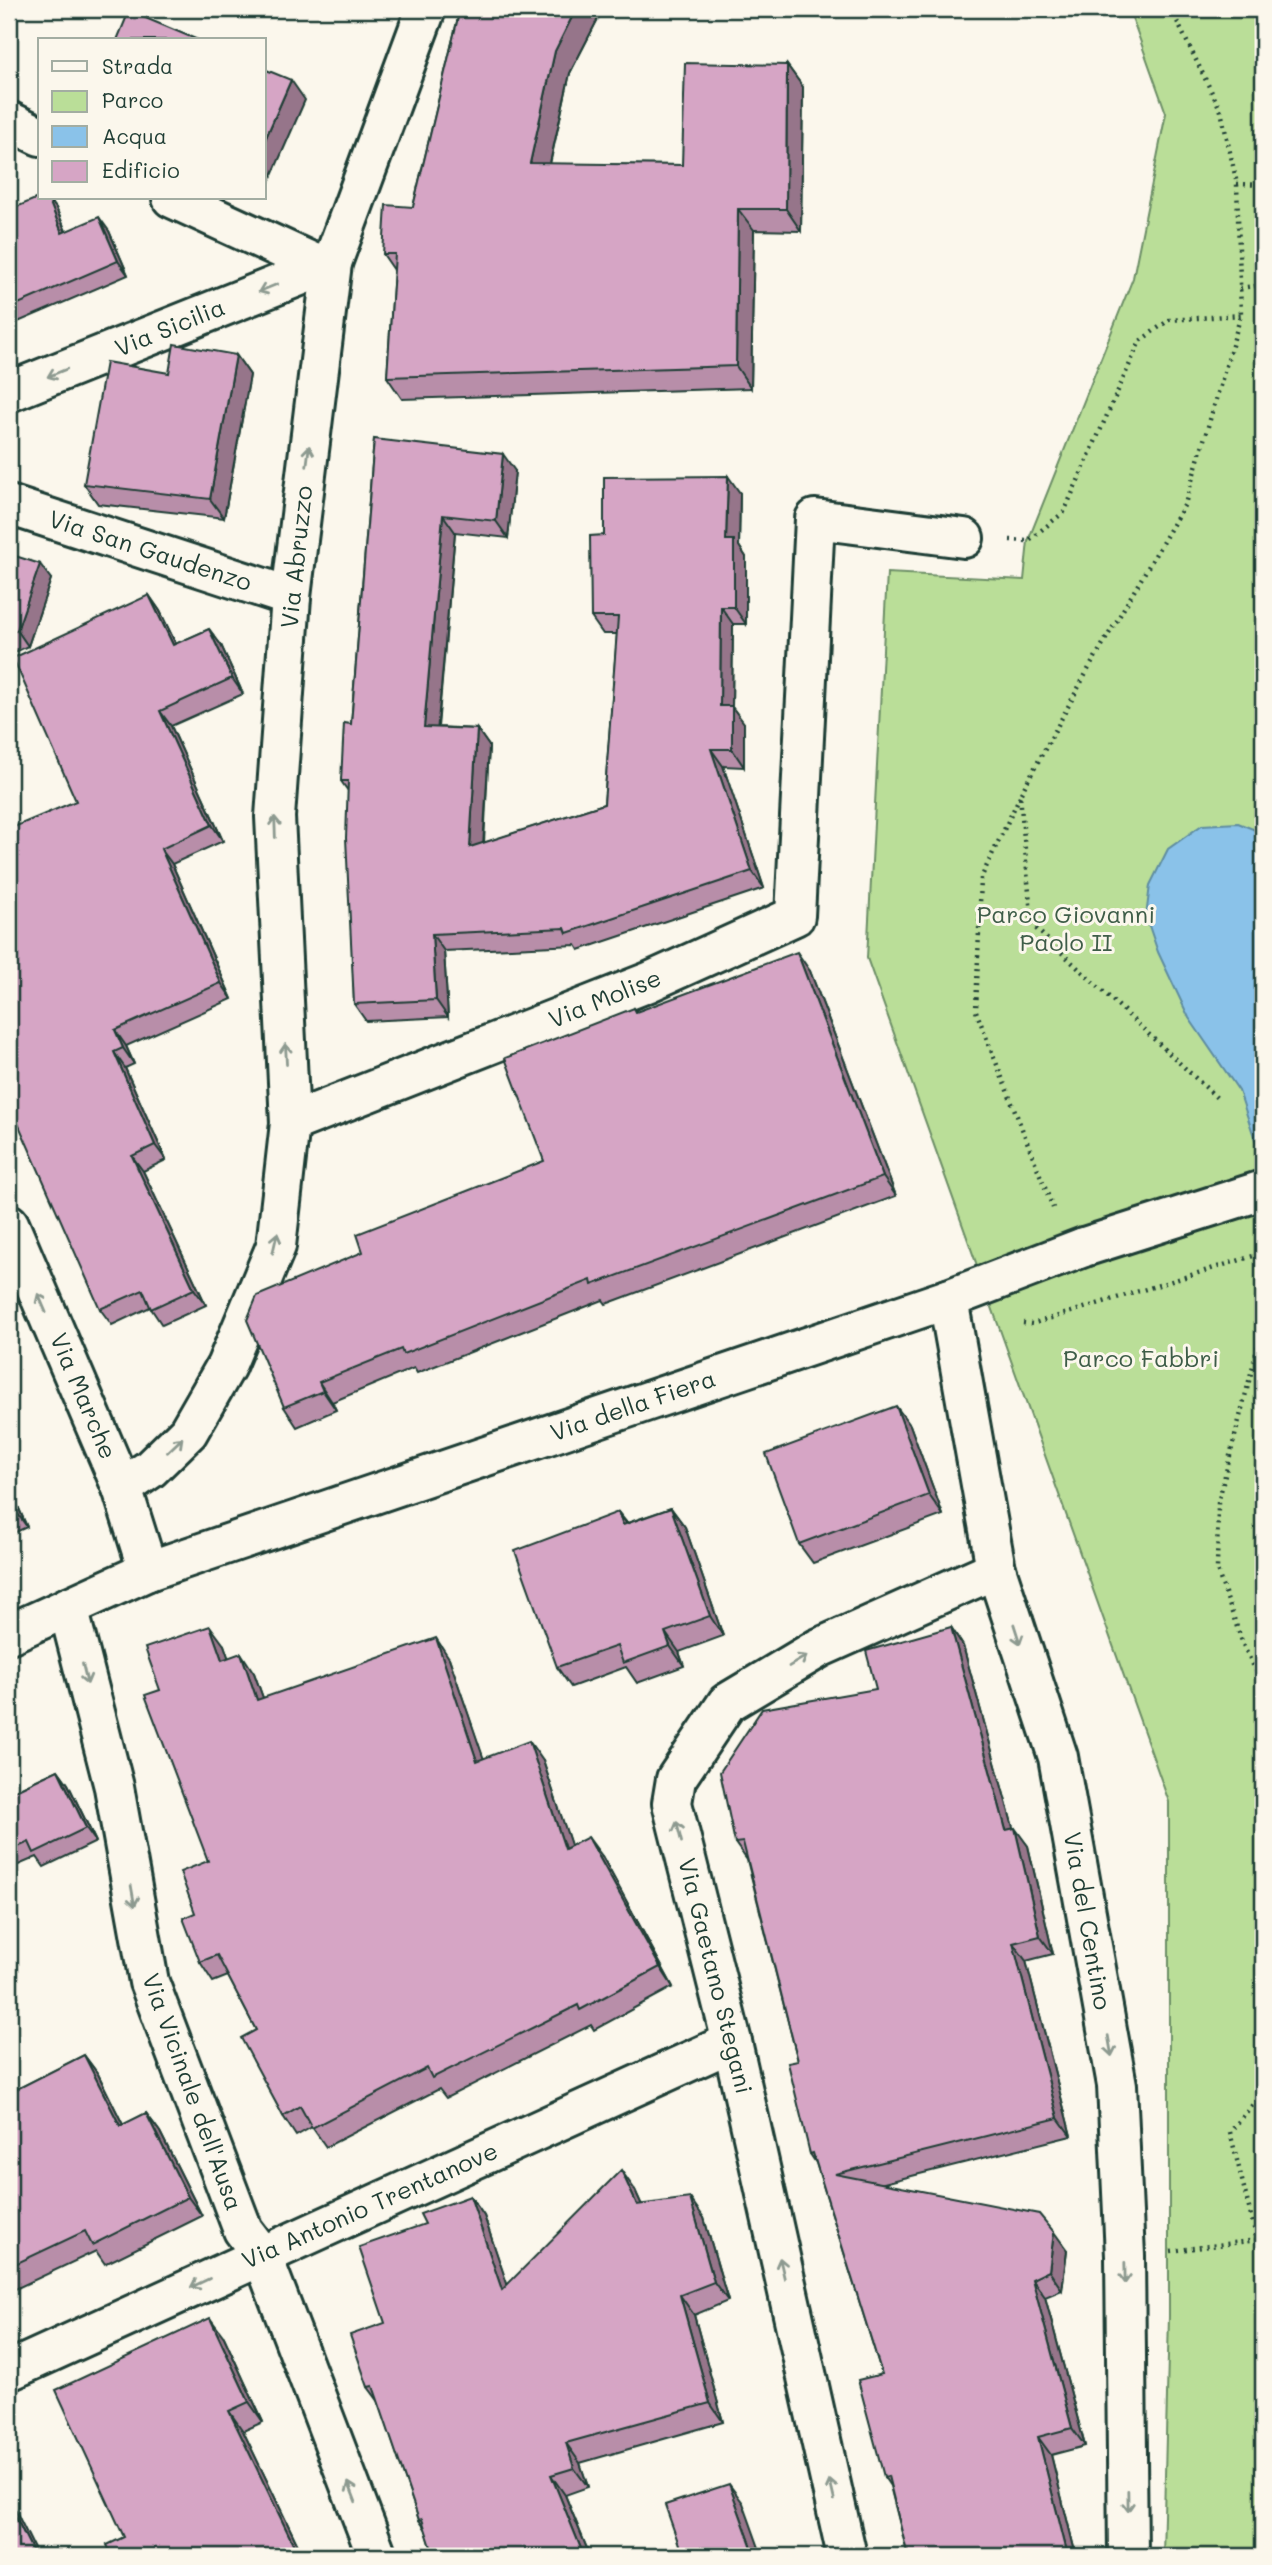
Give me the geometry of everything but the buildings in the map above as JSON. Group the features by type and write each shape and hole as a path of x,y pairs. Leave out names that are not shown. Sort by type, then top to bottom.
{"street":[{"name":"Via Abruzzo","path":"290,1123 275,817 291,597 327,265 426,9"},
{"path":"9,121 38,135"},
{"path":"177,200 327,265"},
{"name":"Via Sicilia","path":"9,392 327,265"},
{"name":"Via San Gaudenzo","path":"9,505 291,597"},
{"name":"Via Molise","path":"290,1123 649,982 794,916 815,519 964,538"},
{"path":"122,1488 150,1469 188,1432 226,1366 276,1246 290,1123"},
{"name":"Via della Fiera","path":"9,1634 148,1571 948,1298 1084,1247 1263,1190"},
{"name":"Via Marche","path":"9,1224 122,1488 148,1571"},
{"name":"Via del Centino","path":"948,1298 996,1569 1058,1757 1117,2085 1125,2256 1128,2556"},
{"name":"Via Gaetano Stegani","path":"847,2556 732,2042 672,1803 676,1779 727,1703 819,1648 996,1569"},
{"name":"Via Vicinale dell'Ausa","path":"68,1607 114,1787 149,1982 243,2230 262,2255 377,2556"},
{"name":"Via Antonio Trentanove","path":"9,2371 732,2042"}],"path":[{"path":"1055,1213 976,1011 981,878 1020,795 1089,668 1185,504 1241,315 1237,184 1221,111 1171,9"},
{"path":"1237,184 1263,185"},
{"path":"1240,288 1263,285"},
{"path":"964,538 1028,541 1064,512 1140,341 1169,320 1241,315"},
{"path":"1020,795 1032,925 1218,1099"},
{"path":"1112,1299 1263,1252"},
{"path":"1263,1326 1217,1503 1217,1570 1244,1647 1263,1685"},
{"path":"1125,2256 1257,2240 1230,2132 1263,2092"}],"green space":[{"name":"Parco Giovanni Paolo II","path":"1129,9 1263,9 1263,2556 1163,2556 1169,2316 1169,1802 867,958 887,573 1024,580 1028,541 1133,278 1166,113"}],"water":[{"path":"1238,823 1263,833 1263,1164 1239,1091 1189,1018 1158,952 1146,917 1150,885 1168,849 1202,825"}],"park label":[{"name":"Parco Fabbri","path":"1141,1359"}]}
